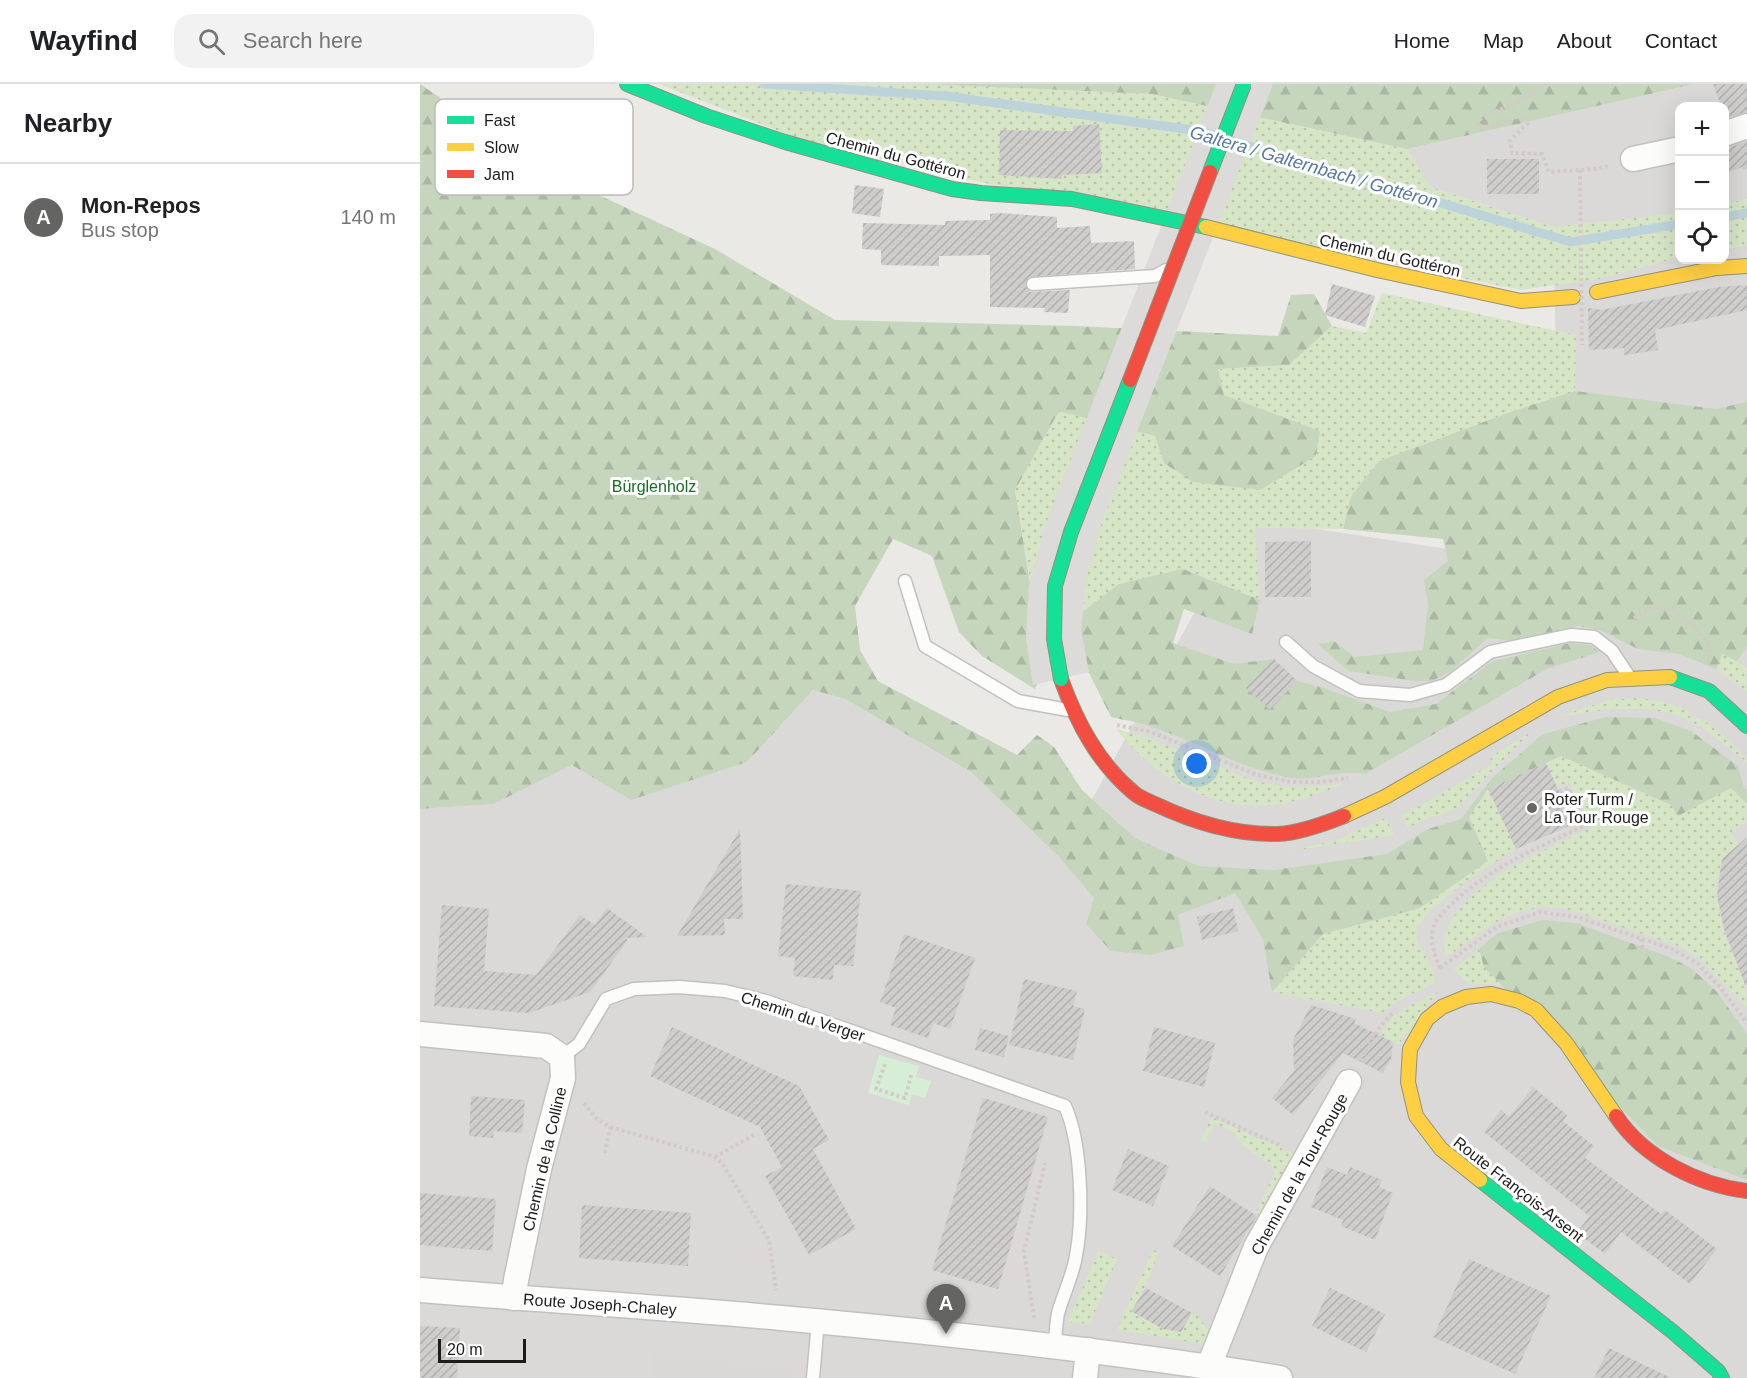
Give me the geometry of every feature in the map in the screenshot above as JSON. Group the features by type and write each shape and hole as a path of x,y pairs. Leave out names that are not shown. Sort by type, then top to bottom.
{"street":[{"name":"Chemin du Gottéron","path":"627,84 706,116 774,138 952,189 1072,199 1202,226 1377,270 1521,302 1573,297"},
{"path":"1244,84 1071,532 1055,586 1054,639 1061,679 1082,730 1106,765 1136,795 1179,816 1237,832 1280,834 1317,826 1385,797 1558,697 1607,680 1670,677 1708,691 1747,726"},
{"path":"1729,133 1747,126"},
{"path":"1633,159 1675,150"},
{"path":"1597,292 1717,268 1747,266"},
{"name":"Route François-Arsent","path":"1722,1378 1718,1371 1673,1332 1441,1149 1416,1116 1408,1082 1410,1049 1427,1019 1442,1007 1466,997 1491,994 1519,1000 1536,1010 1566,1042 1619,1121 1653,1156 1694,1176 1730,1189 1747,1191"},
{"path":"420,1034 546,1046 563,1067"},
{"name":"Chemin de la Colline","path":"514,1298 539,1169 563,1067"},
{"name":"Chemin de la Tour-Rouge","path":"1209,1366 1256,1247 1349,1083"},
{"name":"Route Joseph-Chaley","path":"420,1290 818,1321 1088,1350 1280,1378"},
{"path":"1085,1378 1088,1350"}],"lane":[{"path":"1033,284 1155,276 1183,261 1202,226"},
{"path":"905,581 925,646 1018,701 1031,705 1072,710"},
{"path":"1286,642 1313,666 1359,691 1410,696 1446,685 1490,652 1570,635 1594,637 1612,651 1630,679"},
{"name":"Chemin du Verger","path":"563,1067 606,999 634,989 679,987 725,991 766,1001 1065,1106 1072,1121 1079,1178 1079,1236 1075,1262 1058,1314 1054,1346"},
{"path":"813,1378 818,1321"}],"path":[{"path":"1544,84 1515,104 1483,116 1478,123 1482,129 1520,116 1527,117 1528,123 1510,140 1512,153 1542,154 1549,172 1580,170 1582,345"},
{"path":"1634,618 1653,607 1672,610 1695,627 1708,644 1710,664"},
{"path":"1082,730 1116,725 1151,732 1257,775 1291,782 1322,782 1353,777 1366,779 1385,797"},
{"path":"1559,792 1568,788 1586,825 1510,861 1478,880 1447,908 1434,926 1432,943 1440,968 1497,927 1540,912 1577,917 1672,949 1697,963 1747,1023"},
{"path":"1641,938 1643,951"},
{"path":"896,1067 902,1049"},
{"path":"883,1063 896,1067 912,1072 905,1098 876,1089 883,1063"},
{"path":"563,1067 597,1119 610,1126 715,1157 722,1163 769,1240 780,1318"},
{"path":"1205,1112 1270,1141"},
{"path":"605,1153 610,1126"},
{"path":"715,1157 754,1135"},
{"path":"1035,1321 1024,1251 1045,1163"}],"shaded area":[{"path":"1695,84 1747,84 1747,434 1557,397 1553,227 1430,187 1407,149"},
{"path":"1246,518 1747,595 1747,1378 420,1378 420,809 494,804 572,765 631,799 747,762 813,690 845,699 971,772 1060,858"},
{"path":"654,1353 799,1368 798,1378 651,1378"}],"green space":[{"name":"Bürglenholz","path":"420,84 442,99 435,99 435,195 599,195 715,249 835,320 1076,326 1278,336 1291,295 1314,294 1332,326 1289,365 1218,369 1224,395 1320,431 1316,456 1260,490 1193,482 1164,463 1155,436 1059,411 1015,490 1044,670 1035,689 982,656 959,632 932,556 893,539 855,606 860,650 878,681 1017,755 1037,735 1054,747 1082,790 1135,838 1198,866 1274,870 1387,854 1428,829 1461,819 1492,778 1543,734 1606,717 1655,718 1691,731 1738,766 1743,785 1747,790 1747,804 1731,788 1678,816 1671,805 1561,756 1488,789 1469,817 1488,861 1420,908 1323,934 1272,992 1263,939 1235,893 1178,915 1184,946 1151,955 1111,951 1086,924 1094,898 1060,858 971,772 845,699 813,690 747,762 631,800 572,765 494,804 420,809"},
{"path":"659,84 922,84 1151,94 1407,149 1430,187 1553,227 1675,213 1675,258 1600,279 1521,290 965,179 797,138"},
{"path":"922,84 1695,84 1407,149 1151,94"},
{"path":"1747,199 1747,246 1729,248 1729,203"},
{"path":"1382,293 1576,335 1575,391 1513,411 1379,461 1351,496 1343,529 1255,528 1260,600 1183,569 1063,627 1039,635 1015,490 1059,410 1155,436 1164,463 1320,432 1224,395 1217,369 1289,365 1332,326 1366,333"},
{"path":"1575,391 1716,409 1747,402 1747,647 1737,661 1722,654 1716,669 1679,654 1638,649 1600,630 1578,626 1512,641 1488,638 1451,671 1432,681 1415,681 1348,671 1318,644 1334,641 1354,657 1423,650 1428,605 1424,580 1448,561 1443,539 1343,529 1351,496 1379,461 1513,411"},
{"path":"1183,569 1260,600 1252,634 1184,609 1173,643 1234,664 1274,659 1297,681 1321,687 1390,712 1436,704 1493,661 1571,643 1590,645 1600,652 1547,669 1365,774 1347,773 1291,778 1255,769 1147,725 1111,717 1089,673 1072,668 1063,627 1119,584"},
{"path":"1722,654 1747,668 1747,692 1716,669"},
{"path":"1638,698 1666,702 1689,711 1692,717 1708,723 1722,734 1747,760 1747,765 1743,759 1701,727 1661,711 1609,710 1557,717 1609,700"},
{"path":"1116,729 1149,738 1254,781 1289,787 1345,783 1309,797 1280,804 1248,805 1226,802 1205,796 1165,775 1130,746"},
{"path":"1531,732 1457,809 1421,821 1408,828 1402,816 1492,764 1490,757"},
{"path":"1561,756 1671,805 1731,788 1747,804 1747,821 1731,833 1739,845 1723,859 1719,872 1718,897 1726,937 1747,979 1743,987 1747,991 1747,1008 1699,958 1676,945 1609,923 1613,915 1608,922 1558,908 1527,910 1500,920 1450,955 1445,955 1445,936 1454,917 1486,884 1529,857 1592,827 1569,782 1512,810 1516,849 1460,886 1422,922 1417,931 1418,940 1431,965 1435,983 1396,1002 1382,1013 1272,992 1323,934 1420,908 1488,861 1469,817 1488,789"},
{"path":"1386,818 1394,835 1278,853 1335,841"},
{"path":"1542,920 1576,923 1667,956 1691,968 1716,991 1747,1033 1747,1180 1658,1146 1484,967 1479,949 1496,934"},
{"path":"1479,949 1484,967 1503,985 1468,984 1454,969"},
{"path":"1438,992 1398,1045 1381,1036 1390,1019 1405,1008"},
{"path":"879,1055 919,1066 916,1077 931,1081 925,1098 912,1094 909,1105 868,1093"},
{"path":"1211,1117 1294,1154 1261,1214 1256,1212 1275,1172 1271,1165 1242,1145 1234,1132 1214,1123 1206,1142 1201,1141"},
{"path":"1153,1250 1159,1252 1132,1312 1163,1329 1181,1332 1192,1313 1198,1316 1208,1331 1203,1344 1119,1330 1118,1327"},
{"path":"1098,1251 1117,1259 1090,1324 1068,1322"}],"pier":[{"path":"1216,84 1273,84 1103,519 1087,573 1081,630 1089,672 1033,685 1026,639 1029,586 1045,526"}],"building":[{"path":"1713,84 1747,84 1747,112 1729,117 1729,102 1720,102"},
{"path":"1099,124 1102,173 1062,175 1062,179 999,175 1000,130 1073,131 1073,126"},
{"path":"1747,141 1747,169 1743,170 1742,167 1729,172 1729,148"},
{"path":"1487,159 1539,159 1539,194 1487,194"},
{"path":"855,185 884,189 880,217 852,213"},
{"path":"990,214 1057,217 1057,228 1090,226 1091,243 1134,241 1135,269 1029,277 1025,285 1030,292 1070,290 1068,313 1044,312 1045,308 990,307 990,255 939,256 939,266 881,265 881,250 862,249 863,223 945,225 945,221 990,220"},
{"path":"1332,284 1375,296 1365,327 1325,315"},
{"path":"1747,285 1747,310 1655,330 1658,350 1624,355 1624,348 1589,350 1588,308 1601,310 1719,287"},
{"path":"1311,541 1311,597 1265,597 1265,542"},
{"path":"1274,659 1297,681 1270,710 1246,688"},
{"name":"Roter Turm / La Tour Rouge","path":"1546,763 1574,824 1516,849 1488,789"},
{"path":"740,829 743,919 724,919 725,935 677,936"},
{"path":"1747,837 1747,985 1745,985 1724,929 1717,895 1722,859"},
{"path":"786,884 861,891 853,966 834,965 833,980 793,976 795,958 778,956"},
{"path":"442,905 489,909 484,971 536,975 580,915 595,925 607,908 647,937 624,938 628,940 590,992 529,1013 434,1006"},
{"path":"1233,908 1238,931 1202,940 1197,917"},
{"path":"904,934 975,958 950,1029 933,1023 928,1038 890,1025 896,1008 880,1002"},
{"path":"1024,979 1077,991 1073,1006 1085,1009 1073,1060 1009,1045"},
{"path":"1311,1005 1356,1019 1354,1023 1393,1042 1391,1059 1383,1073 1343,1053 1293,1115 1272,1098 1294,1071 1293,1040"},
{"path":"672,1027 799,1086 829,1140 813,1149 856,1229 809,1255 765,1176 782,1167 760,1127 650,1076"},
{"path":"1154,1027 1215,1043 1204,1087 1143,1071"},
{"path":"980,1028 1009,1036 1004,1057 975,1050"},
{"path":"1533,1087 1567,1115 1563,1121 1594,1146 1585,1158 1661,1214 1665,1210 1717,1249 1690,1284 1621,1232 1605,1254 1577,1233 1589,1216 1484,1132 1501,1110 1509,1117"},
{"path":"471,1096 525,1100 522,1133 494,1131 493,1138 469,1136"},
{"path":"983,1098 1048,1117 998,1289 932,1270"},
{"path":"1128,1149 1169,1166 1153,1206 1112,1190"},
{"path":"1327,1167 1347,1175 1350,1167 1382,1180 1379,1187 1393,1193 1375,1240 1341,1226 1343,1220 1311,1207"},
{"path":"1210,1186 1257,1216 1220,1276 1172,1246"},
{"path":"420,1193 496,1199 492,1251 420,1245"},
{"path":"582,1205 691,1213 688,1266 579,1258"},
{"path":"1469,1259 1551,1296 1515,1374 1433,1337"},
{"path":"1146,1288 1192,1313 1181,1332 1163,1329 1131,1311"},
{"path":"1330,1288 1385,1314 1366,1352 1312,1326"},
{"path":"420,1326 460,1328 457,1378 420,1378"},
{"path":"1609,1348 1671,1378 1594,1378"}],"waterway":[{"name":"Galtera / Galternbach / Gottéron","path":"764,84 946,96 1200,131 1571,242 1675,225"},
{"name":"Galtera / Galternbach / Gottéron","path":"1729,216 1747,213"}],"traffic: fast":[{"path":"627,84 706,116 785,142 952,189 1072,199 1206,227"},
{"path":"1210,172 1244,84"},
{"path":"1061,679 1054,639 1055,586 1071,532 1130,380"},
{"path":"1670,677 1709,691 1747,726"},
{"path":"1480,1180 1673,1332 1718,1371 1722,1378"}],"traffic: slow":[{"path":"1206,227 1377,270 1521,301 1573,297"},
{"path":"1597,292 1717,268 1747,266"},
{"path":"1344,816 1385,797 1558,697 1607,680 1670,677"},
{"path":"1480,1180 1441,1149 1416,1116 1408,1082 1410,1049 1427,1019 1442,1007 1466,997 1491,994 1519,1001 1536,1010 1566,1043 1616,1116"}],"traffic: jam":[{"path":"1130,380 1210,172"},
{"path":"1061,679 1074,711 1099,755 1121,781 1144,799 1199,822 1230,830 1262,834 1295,832 1344,816"},
{"path":"1616,1116 1641,1145 1674,1167 1710,1183 1747,1191"}],"place":[{"name":"Roter Turm / La Tour Rouge","path":"1532,808"},
{"name":"Mon-Repos","path":"946,1334"}]}
